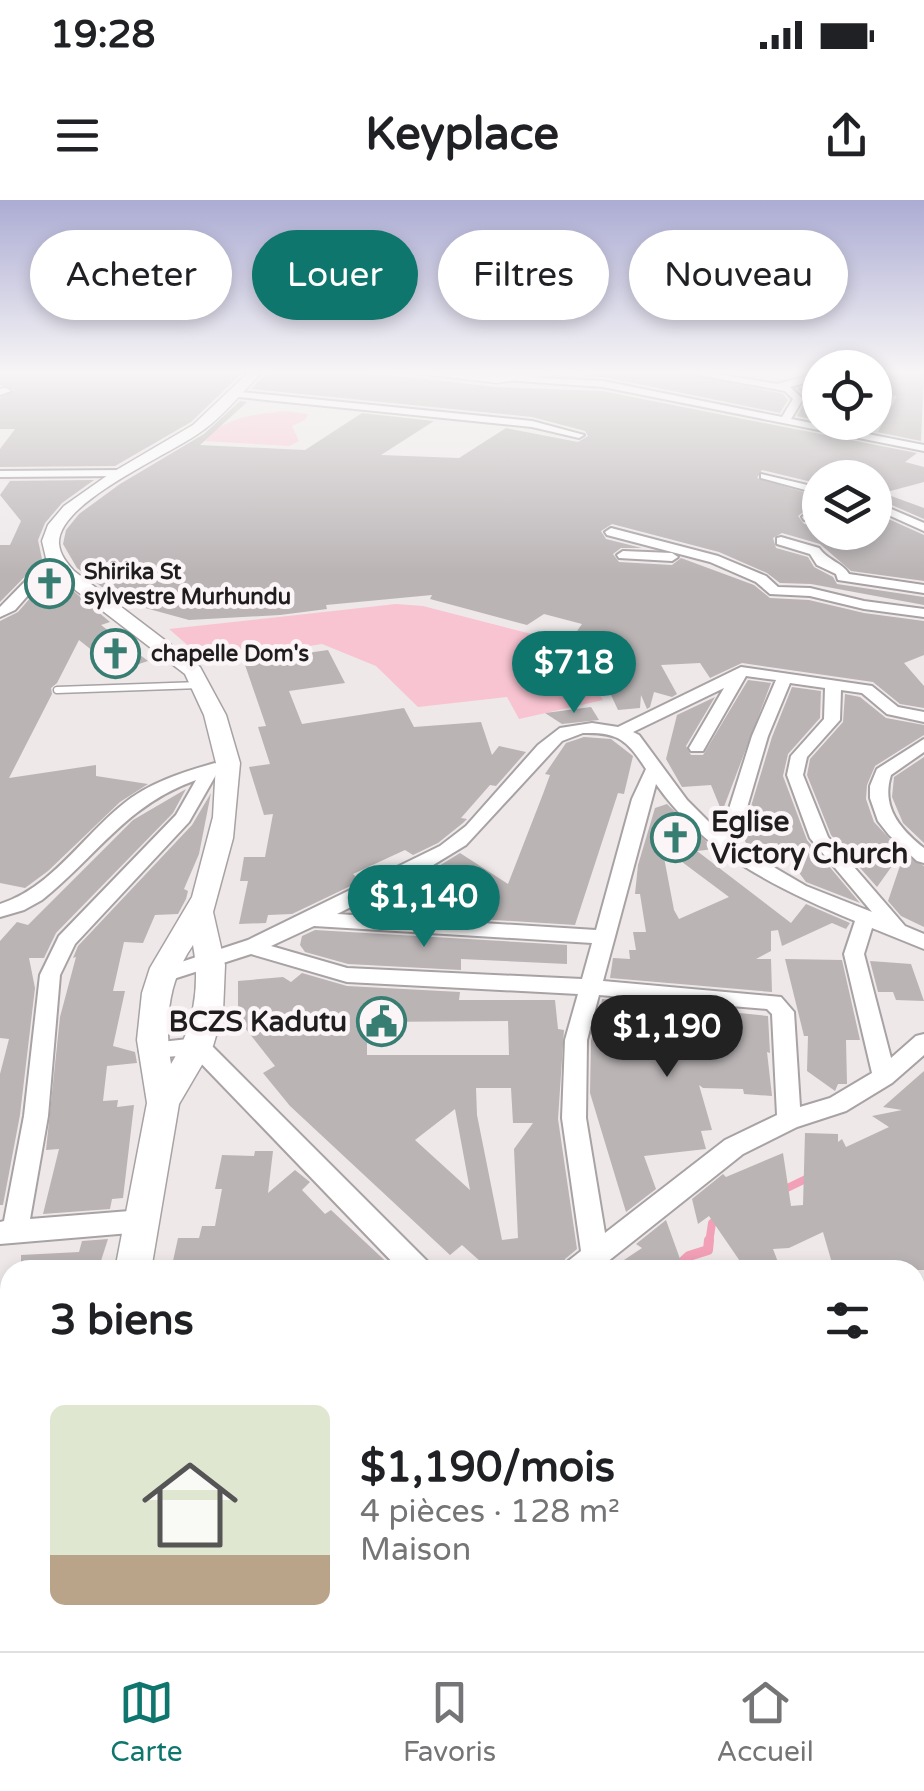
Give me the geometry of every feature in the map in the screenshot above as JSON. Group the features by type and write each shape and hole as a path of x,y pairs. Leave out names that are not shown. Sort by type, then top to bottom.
{"street":[{"path":"163,1104 150,1050 161,976 200,912 227,809 219,766 193,671 174,652 98,600 54,559 50,542 56,526 83,499 183,439"},
{"path":"874,439 924,448"},
{"path":"0,474 123,473"},
{"path":"765,476 802,485"},
{"path":"892,513 924,527"},
{"path":"892,524 924,527"},
{"path":"611,532 714,559 761,579 776,591 810,592 864,605 924,612"},
{"path":"781,541 814,551 822,562 842,572 843,577 924,589"},
{"path":"623,556 714,559"},
{"path":"0,613 54,559"},
{"path":"697,748 741,670"},
{"path":"620,732 705,693 741,670 867,689 893,711 924,718"},
{"path":"726,848 760,736 785,677"},
{"path":"833,685 832,720 798,756 795,775 820,838 900,932"},
{"path":"161,976 212,964 254,948 415,869 462,840 494,810 551,741 566,731 620,732 633,738 690,815 726,848 778,880 924,942"},
{"path":"924,744 883,772 878,784 878,799 886,820 924,857"},
{"path":"0,911 30,900 97,836 153,791 219,766"},
{"path":"142,1222 8,1232 36,1116 50,975 66,940 183,818 219,766"},
{"path":"586,1260 573,1076 588,987 641,799 654,770"},
{"path":"135,1260 163,1104 198,1046 208,1012 212,964 200,912"},
{"path":"311,918 603,937"},
{"path":"866,918 854,954 884,1077"},
{"path":"254,948 347,975 588,987 779,1005 783,1012 789,1120"},
{"path":"590,1260 734,1147 789,1120 838,1105 884,1077 924,1042"},
{"path":"150,1050 198,1046"},
{"path":"198,1046 408,1260"}],"lane":[{"path":"57,690 200,686"}],"shaded area":[{"path":"298,439 299,441 289,446 205,441"},
{"path":"396,604 423,606 555,640 576,659 603,700 519,719 507,697 418,707 376,666 322,644 207,662 169,629"}],"building":[{"path":"8,439 162,439 115,466 0,467 0,449"},
{"path":"196,439 207,439 200,445 305,450 322,439 406,439 381,455 459,458 489,439 578,442 583,439 851,440 917,453 905,462 924,467 924,482 892,491 892,460 802,460 802,480 762,470 757,478 802,492 802,513 798,516 802,521 802,539 782,533 773,538 776,548 808,557 814,567 833,577 837,584 924,597 924,605 811,584 780,583 767,573 719,552 612,524 601,531 606,539 642,548 621,548 613,554 619,562 672,565 681,558 754,585 770,598 809,600 924,621 924,655 904,663 924,686 924,708 900,704 873,682 742,663 710,678 700,663 661,665 677,694 672,697 654,692 647,709 641,695 640,708 618,710 588,646 594,637 575,634 582,624 544,614 527,625 430,599 432,595 326,605 327,609 280,615 189,620 120,601 77,568 63,544 66,530 79,514 120,484"},
{"path":"94,480 62,503 45,523 38,540 42,559 0,602 0,545 10,545 21,521 0,495 10,481 0,481"},
{"path":"892,496 924,508 924,519 892,505"},
{"path":"892,521 924,535 924,581 851,571 827,550 892,550"},
{"path":"52,573 110,622 101,625 148,661 118,671 79,640 51,688 52,694 9,778 96,765 96,776 148,784 120,802 25,888 0,883 0,621 18,612"},
{"path":"328,650 345,683 289,691 302,724 404,708 414,727 481,722 492,755 499,746 526,752 461,818 467,819 438,843 413,855 405,850 353,874 361,881 292,914 268,915 266,923 239,924 248,881 240,881 244,857 265,857 273,814 264,815 249,767 270,764 258,727 266,726 244,662"},
{"path":"748,680 771,683 722,812 711,785 682,787 666,759 677,715 715,697 686,746 691,755 703,755"},
{"path":"792,687 821,691 820,718 788,754 783,776 807,840 860,903 806,882 777,843 748,846 742,836 772,737"},
{"path":"845,694 860,697 886,718 924,725 924,735 875,766 867,785 866,799 874,822 902,852 877,887 831,835 807,775 810,759 843,722"},
{"path":"591,707 599,720 562,724 545,713"},
{"path":"584,737 611,739 633,756 624,794 618,793 575,925 351,911 438,872 434,869 460,853 508,884 550,775 545,774 566,743"},
{"path":"924,757 924,843 903,823 892,797 894,777"},
{"path":"186,789 173,813 56,933 44,958 29,958 35,988 20,1115 0,1205 0,1074 9,1039 0,1038 0,941 17,922 28,925 133,820"},
{"path":"211,793 199,854 184,889 188,891 186,899 178,914 155,915 143,943 124,942 113,991 125,991 113,1046 135,1052 137,1063 107,1066 103,1101 118,1100 117,1107 134,1105 123,1198 112,1199 110,1209 43,1214 59,1149 46,1150 60,1017 76,957 73,958 78,946 192,825"},
{"path":"667,804 714,849 697,851 791,923 806,904 850,923 846,929 832,923 782,946 778,930 771,931 771,951 756,959 771,959 772,992 610,978 613,958 630,959 629,950 636,950 633,932 646,932 640,894 635,894 638,865 655,808","holes":["662,847 729,897 679,919"]},
{"path":"904,854 924,866 924,927 901,916 888,901"},
{"path":"315,930 567,945 567,964 461,959 461,970 348,964 305,952 300,945 302,936"},
{"path":"785,959 842,960 860,1040 846,1040 847,1084 838,1084 835,1091 807,1071 808,1036 804,1036"},
{"path":"870,961 911,964 924,1001 896,1000 893,992 878,992"},
{"path":"302,973 347,986 460,992 459,1000 555,1000 558,1029 564,1030 558,1119 577,1249 565,1260 479,1260 462,1245 450,1255 290,1106 263,1073 275,1066 238,1019 238,981 283,977 291,982","holes":["508,1021 509,1055 367,1055 367,1022","476,1088 511,1088 513,1123 533,1123 514,1149 518,1238 502,1240 477,1115","455,1109 470,1190 415,1140"]},
{"path":"602,999 768,1016 772,1096 699,1085 712,1130 701,1131 706,1149 644,1156 656,1189 626,1212 590,1093 591,1041 593,1032 597,1032"},
{"path":"924,1071 924,1260 831,1260 823,1232 789,1248 773,1249 777,1260 739,1260 709,1216 698,1224 692,1199 723,1174 726,1177 783,1153 791,1206 803,1205 805,1133 838,1134 838,1142 842,1139 846,1147 889,1127 872,1116 902,1110 883,1107"},
{"path":"255,1151 273,1151 268,1193 295,1170 310,1182 302,1190 325,1214 331,1210 384,1260 173,1260 178,1238 199,1238 202,1226 215,1226 222,1189 215,1189 222,1155 254,1156"},
{"path":"666,1220 680,1260 624,1260 642,1248 636,1244"},
{"path":"108,1239 101,1260 21,1260 21,1255 79,1252 82,1241"}],"waterway":[{"path":"783,1190 808,1178"},
{"path":"709,1243 712,1223 717,1220"},
{"path":"685,1260 708,1250 709,1240"}],"place":[{"name":"Shirika St sylvestre Murhundu","path":"49,584"},
{"name":"chapelle Dom's","path":"116,653"},
{"name":"Eglise Victory Church","path":"676,837"},
{"name":"BCZS Kadutu","path":"382,1021"}]}
